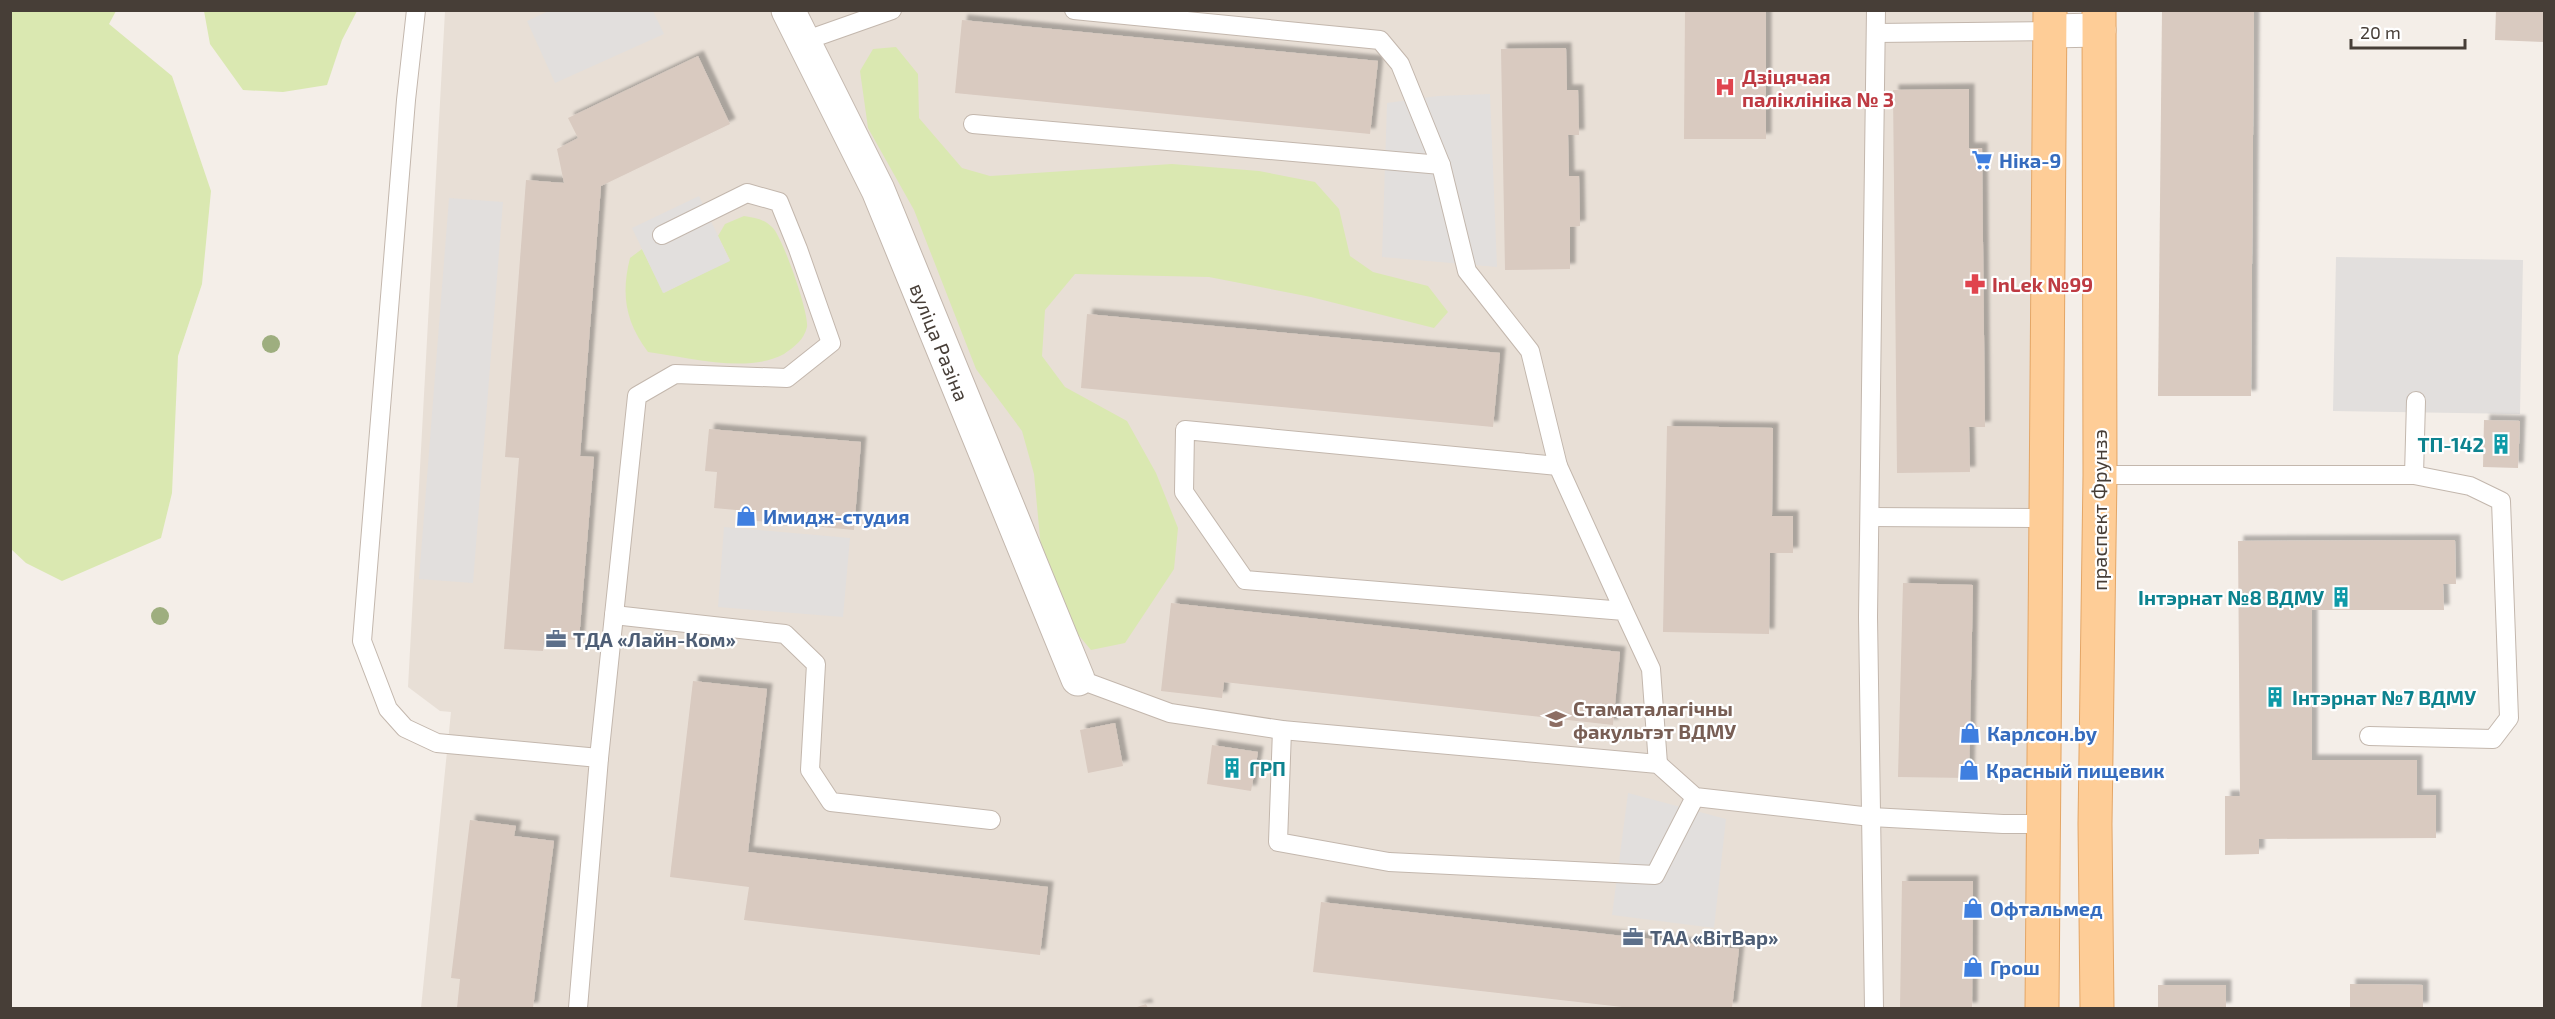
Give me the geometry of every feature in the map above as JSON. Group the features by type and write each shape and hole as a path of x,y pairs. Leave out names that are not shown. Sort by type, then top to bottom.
{"main road":[{"name":"праспект Фрунзэ","path":"2097,1008 2095,824 2100,475 2099,20"},
{"path":"2042,1008 2050,21"}],"street":[{"name":"вуліца Разіна","path":"788,10 878,190 1078,679"},
{"path":"2050,21 2099,20"}],"lane":[{"path":"416,10 406,100 362,641 388,709 405,728 437,743 599,758"},
{"path":"804,41 892,10"},
{"path":"1074,10 1380,40 1400,64 1441,165 1467,271 1530,351 1558,466 1651,669 1658,764"},
{"path":"1874,1008 1868,617 1876,10"},
{"path":"1876,33 2050,21"},
{"path":"973,124 1441,165"},
{"path":"578,1008 599,758 637,396 675,374 787,378 831,343 798,249 778,202 747,193 662,235"},
{"path":"2414,475 2416,401"},
{"path":"1558,466 1185,430 1184,492 1245,580 1624,611"},
{"path":"2100,475 2414,475 2470,486 2501,501 2509,718 2493,739 2369,736"},
{"path":"1870,517 2045,518"},
{"path":"614,615 785,634 816,664 810,770 831,802 991,820"},
{"path":"1078,679 1170,713 1282,730 1658,764 1695,797 1871,817 2042,824"},
{"path":"1282,730 1278,842 1389,862 1654,875 1695,797"}],"shaded area":[{"path":"551,10 653,11 664,34 555,83 527,21"},
{"path":"445,11 2033,11 2026,1008 421,1008 451,712 440,711 408,687"},
{"path":"1490,94 1497,267 1382,257 1387,103 1438,96"},
{"path":"699,196 730,261 663,293 632,228"},
{"path":"449,198 503,202 473,583 419,579"},
{"path":"2336,257 2523,260 2520,414 2333,411"},
{"path":"724,527 850,538 843,617 718,607"},
{"path":"1628,793 1726,819 1714,928 1612,915"}],"green space":[{"path":"204,10 357,11 342,40 327,85 283,92 243,90 210,44"},
{"path":"10,11 116,11 109,24 172,76 211,191 202,284 178,356 172,493 161,538 62,581 26,563 11,549"},
{"path":"896,47 918,74 919,118 962,168 990,176 1172,164 1259,171 1315,182 1339,209 1350,256 1373,272 1428,286 1448,312 1434,328 1311,297 1209,277 1075,274 1045,310 1042,356 1065,387 1127,421 1156,473 1178,528 1174,569 1125,643 1091,650 1070,625 1042,559 1034,474 1022,431 976,369 914,210 868,128 860,71 873,49"},
{"path":"744,216 760,219 770,225 783,246 800,292 807,319 806,332 795,346 784,354 753,363 717,362 648,352 634,329 627,307 626,284 630,258 642,249 664,293 730,260 718,236 725,224"}],"building":[{"name":"Дзіцячая паліклініка № 3","path":"1685,10 1766,10 1766,139 1684,139"},
{"path":"2162,10 2254,10 2251,396 2158,396"},
{"path":"2496,10 2544,10 2544,42 2495,40"},
{"path":"962,20 1378,61 1370,134 955,93"},
{"path":"1566,48 1567,90 1578,90 1579,135 1568,135 1569,176 1579,176 1580,226 1570,227 1570,269 1505,270 1501,49"},
{"path":"698,56 730,124 601,186 580,456 594,457 579,640 544,638 543,651 504,649 519,458 505,457 526,180 564,183 557,149 578,138 568,118"},
{"path":"1969,89 1969,148 1982,148 1985,427 1969,427 1970,472 1897,473 1893,90"},
{"path":"1087,314 1500,353 1493,427 1081,388"},
{"name":"ТП-142","path":"2484,420 2520,421 2518,468 2483,467"},
{"path":"1667,426 1773,428 1772,516 1793,516 1793,553 1770,553 1769,634 1663,632"},
{"path":"709,429 861,442 854,530 746,520 747,511 714,508 717,472 705,471"},
{"name":"Інтэрнат №7 ВДМУ","path":"2455,540 2456,584 2443,584 2444,610 2312,610 2312,760 2417,760 2417,795 2436,795 2436,838 2259,839 2259,854 2225,855 2225,796 2240,796 2238,541"},
{"path":"1903,583 1973,585 1969,778 1898,777"},
{"path":"1171,603 1620,652 1613,725 1224,682 1222,698 1161,691"},
{"path":"693,681 767,689 748,852 1048,887 1040,955 744,920 749,887 670,877"},
{"path":"1115,723 1123,766 1088,773 1080,730"},
{"name":"ГРП","path":"1212,745 1258,752 1251,791 1207,784"},
{"path":"470,820 516,826 514,836 554,841 533,1008 457,1008 460,979 451,978"},
{"path":"1902,881 1973,881 1972,1008 1900,1008"},
{"path":"1321,902 1739,949 1732,1008 1631,1008 1313,972"},
{"path":"2350,984 2423,985 2423,1008 2350,1008"},
{"path":"2158,985 2226,985 2226,1008 2158,1008"},
{"path":"1146,1004 1148,1008 1134,1008"}],"place":[{"name":"Дзіцячая паліклініка № 3","path":"1725,87"},
{"name":"Ніка-9","path":"1982,160"},
{"name":"InLek №99","path":"1975,284"},
{"name":"ТП-142","path":"2501,444"},
{"name":"Имидж-студия","path":"746,516"},
{"name":"Інтэрнат №8 ВДМУ","path":"2341,597"},
{"name":"ТДА «Лайн-Ком»","path":"556,639"},
{"name":"Інтэрнат №7 ВДМУ","path":"2275,697"},
{"name":"Стаматалагічны факультэт ВДМУ","path":"1556,719"},
{"name":"Карлсон.by","path":"1970,733"},
{"name":"ГРП","path":"1232,768"},
{"name":"Красный пищевик","path":"1969,770"},
{"name":"Офтальмед","path":"1973,908"},
{"name":"ТАА «ВітВар»","path":"1633,937"},
{"name":"Грош","path":"1973,967"}]}
